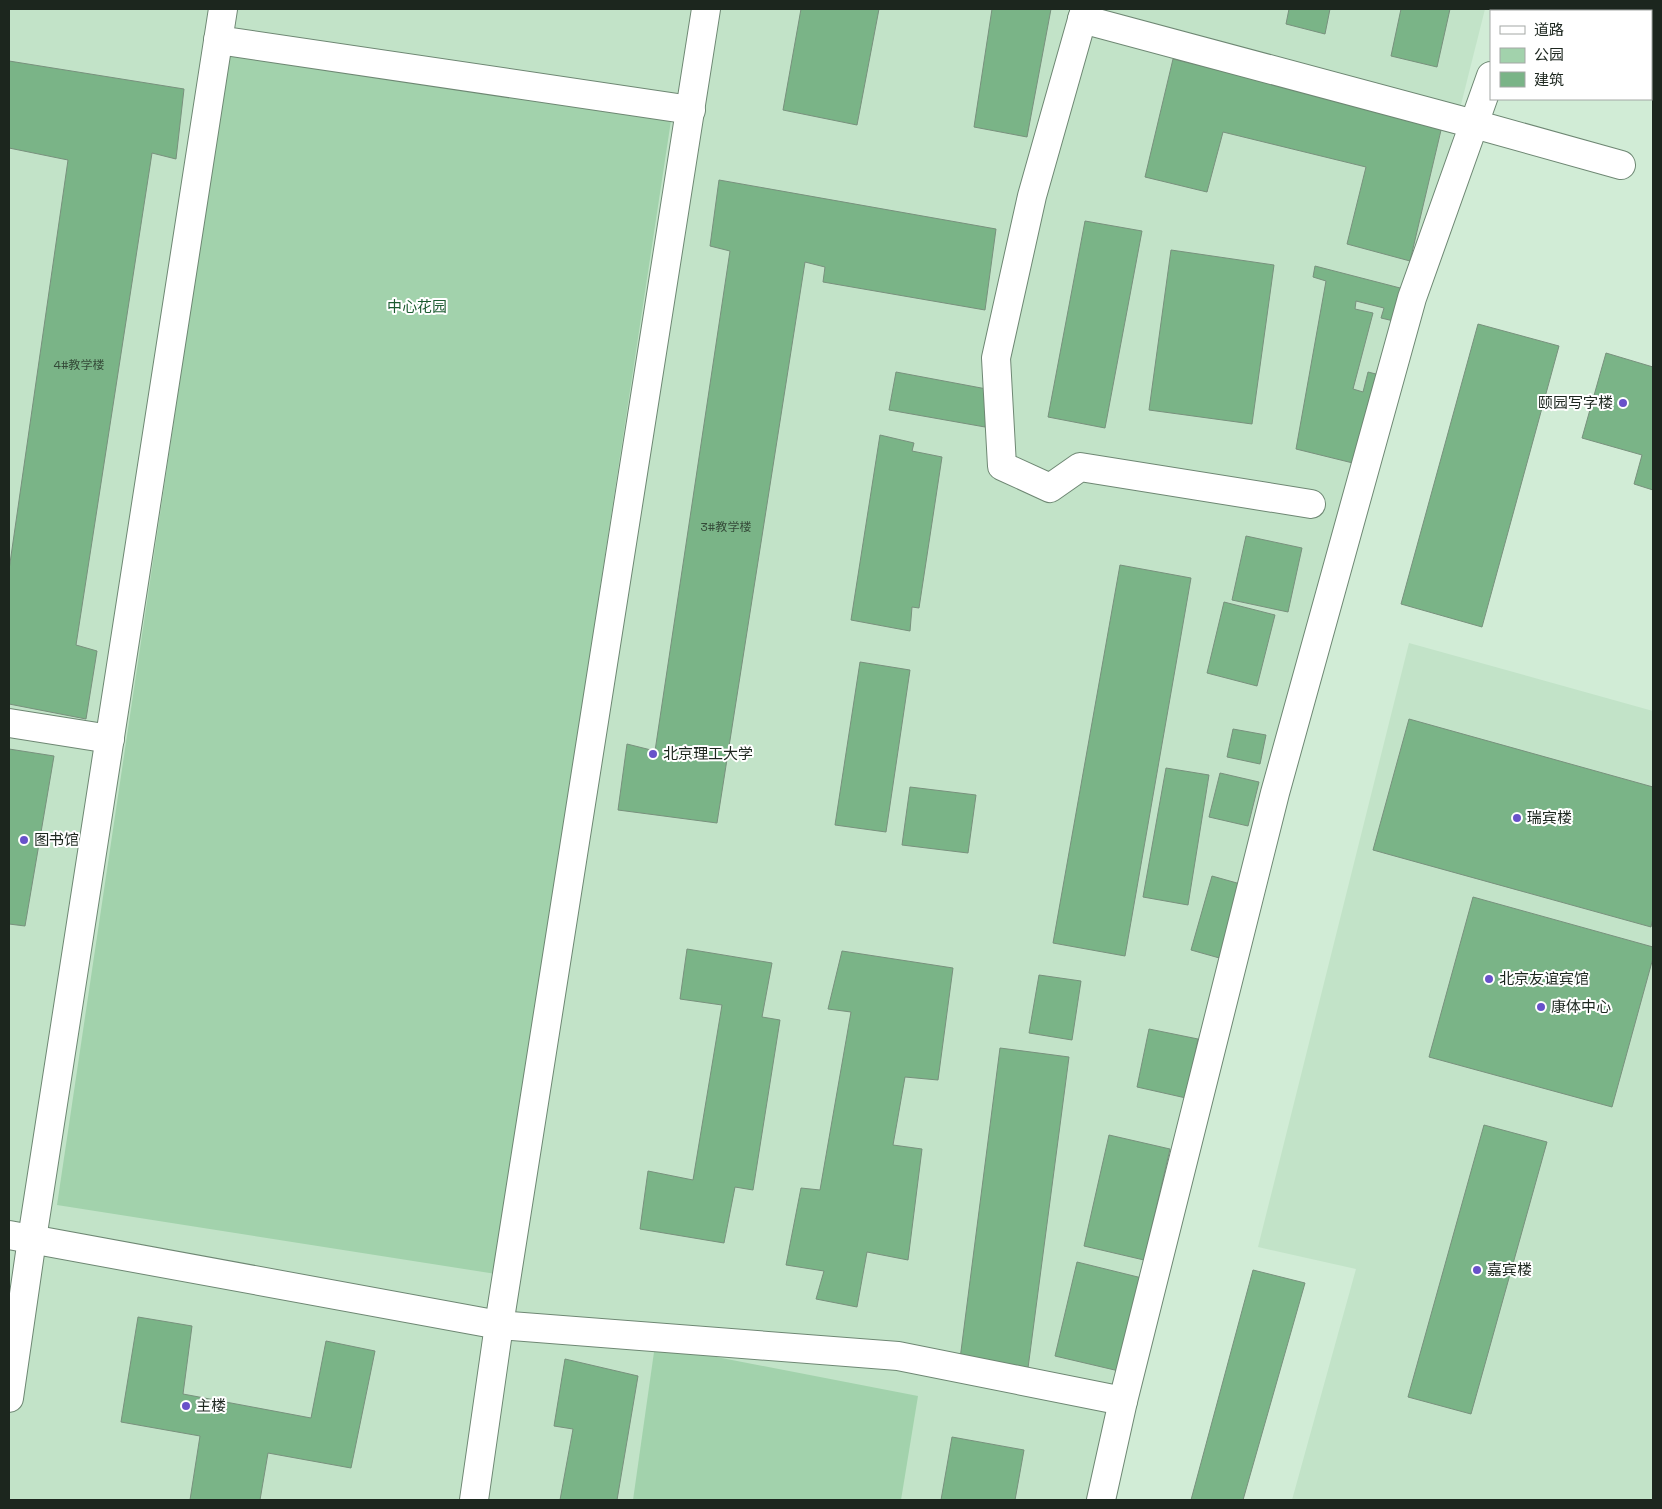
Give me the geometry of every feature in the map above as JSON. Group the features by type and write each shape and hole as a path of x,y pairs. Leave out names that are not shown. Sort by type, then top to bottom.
{"street":[{"path":"9,1398 20,1237 110,739 223,9"},
{"path":"474,1500 499,1325 706,9"},
{"path":"1310,504 1080,467 1050,488 1002,466 996,358 1032,196 1083,14 1621,166"},
{"path":"218,40 691,110"},
{"path":"1100,1500 1275,793 1412,298 1490,79"},
{"path":"9,723 110,739"},
{"path":"20,1237 499,1325 898,1356 1123,1401"}],"shaded area":[{"name":"北京理工大学","path":"9,9 1485,9 1111,1500 9,1500"},
{"name":"北京友谊宾馆","path":"1409,643 1653,711 1653,1500 1292,1500 1356,1269 1258,1247"}],"green space":[{"name":"中心花园","path":"230,45 672,114 496,1274 57,1205"},
{"path":"655,1345 918,1396 901,1500 633,1500"}],"building":[{"path":"801,9 879,9 857,125 783,110"},
{"path":"992,9 1051,9 1027,137 974,127"},
{"path":"1289,9 1330,9 1325,34 1286,24"},
{"path":"1401,9 1450,9 1437,67 1391,56"},
{"path":"1653,9 1653,37 1652,10 1612,10"},
{"path":"1173,59 1442,126 1410,261 1347,244 1366,167 1223,132 1207,192 1145,177"},
{"path":"9,61 184,89 176,159 152,153 76,645 97,651 86,719 9,704 9,570 68,160 9,148"},
{"path":"719,180 996,229 985,310 823,282 825,267 805,262 717,823 618,810 627,744 655,751 730,251 710,246"},
{"path":"1085,221 1142,231 1105,428 1048,417"},
{"path":"1171,250 1274,265 1252,424 1149,410"},
{"path":"1315,266 1404,289 1398,322 1381,318 1384,308 1356,301 1355,309 1373,313 1353,389 1363,392 1368,372 1384,376 1361,465 1296,449 1326,281 1313,277"},
{"path":"1478,324 1559,346 1482,627 1401,604"},
{"name":"颐园写字楼","path":"1606,353 1653,367 1653,490 1634,484 1642,455 1582,438"},
{"path":"896,372 992,390 985,427 889,410"},
{"path":"880,435 914,443 912,451 942,457 919,608 912,607 910,631 851,620"},
{"path":"1246,536 1302,548 1288,612 1232,600"},
{"path":"1120,565 1191,578 1125,956 1053,943"},
{"path":"1224,602 1275,615 1257,686 1207,673"},
{"path":"860,662 910,670 886,832 835,825"},
{"name":"瑞宾楼","path":"1409,719 1653,787 1653,918 1651,927 1373,850"},
{"path":"1233,729 1266,735 1260,764 1227,757"},
{"name":"图书馆","path":"9,749 54,756 25,926 9,924"},
{"path":"1166,768 1209,775 1188,905 1143,897"},
{"path":"1220,773 1259,782 1248,826 1209,817"},
{"path":"910,787 976,795 968,853 902,845"},
{"path":"1212,876 1244,885 1223,959 1191,950"},
{"name":"康体中心","path":"1473,897 1653,947 1653,958 1612,1107 1429,1057"},
{"path":"687,949 772,963 762,1017 780,1020 753,1190 735,1187 724,1243 640,1229 648,1171 693,1180 722,1005 680,999"},
{"path":"842,951 953,968 938,1080 905,1077 893,1145 922,1149 908,1260 867,1252 857,1307 816,1299 824,1271 786,1265 801,1188 820,1190 851,1012 828,1009"},
{"path":"1039,975 1081,981 1072,1040 1029,1033"},
{"path":"1149,1029 1198,1039 1186,1098 1137,1087"},
{"path":"1000,1048 1069,1057 1028,1368 960,1359"},
{"name":"嘉宾楼","path":"1484,1125 1547,1142 1471,1414 1408,1397"},
{"path":"1109,1135 1170,1149 1144,1260 1084,1246"},
{"path":"1077,1262 1142,1278 1119,1371 1055,1356"},
{"path":"1253,1270 1305,1283 1243,1500 1191,1500"},
{"name":"主楼","path":"138,1317 192,1326 183,1394 311,1418 326,1341 375,1351 351,1468 268,1453 260,1500 190,1500 200,1436 121,1422"},
{"path":"565,1359 638,1376 617,1500 560,1500 573,1429 554,1426"},
{"path":"952,1437 1024,1450 1015,1500 941,1500"}],"place":[{"name":"颐园写字楼","path":"1623,403"},
{"name":"北京理工大学","path":"653,754"},
{"name":"瑞宾楼","path":"1517,818"},
{"name":"图书馆","path":"24,840"},
{"name":"北京友谊宾馆","path":"1489,979"},
{"name":"康体中心","path":"1541,1007"},
{"name":"嘉宾楼","path":"1477,1270"},
{"name":"主楼","path":"186,1406"}]}
